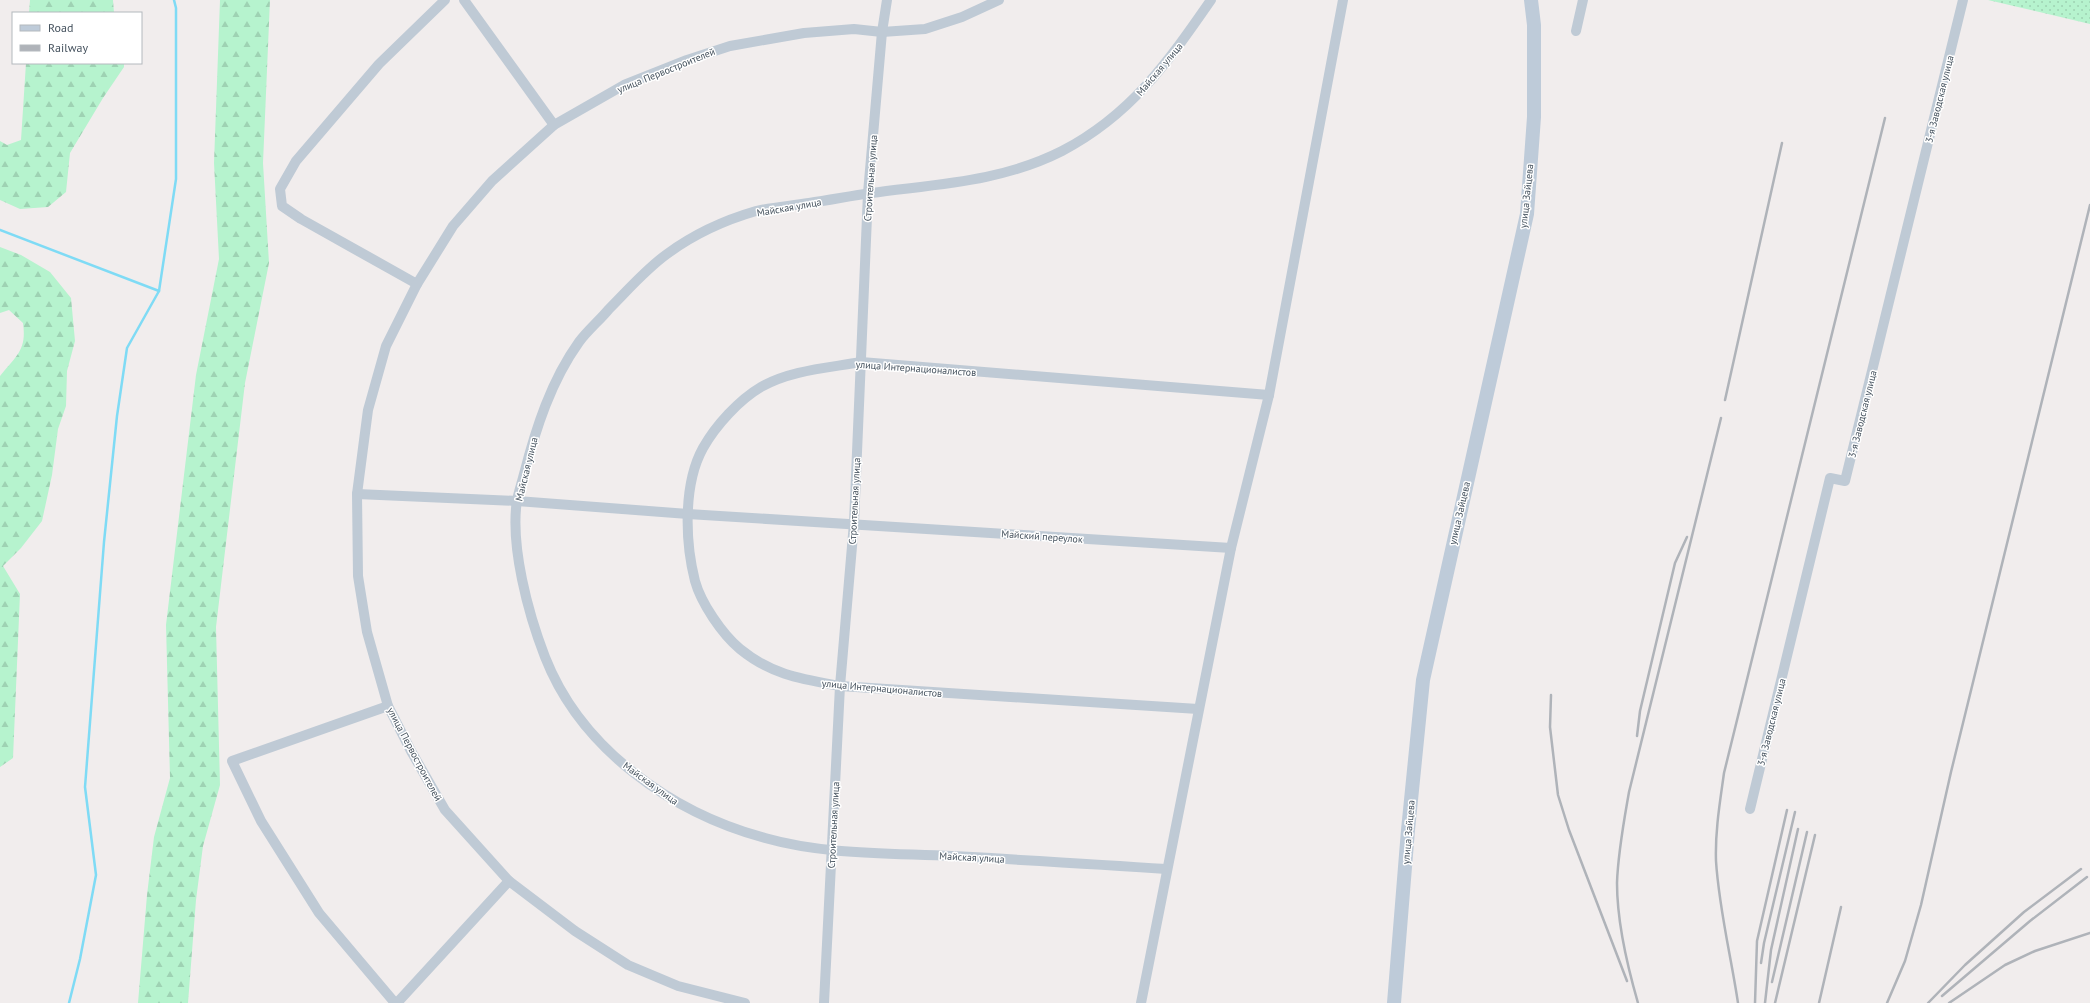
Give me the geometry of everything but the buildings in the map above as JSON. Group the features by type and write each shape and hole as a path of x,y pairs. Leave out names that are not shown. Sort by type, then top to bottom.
{"street":[{"path":"416,284 288,211 282,206 280,189 296,161 379,64 445,0"},
{"path":"464,0 554,125"},
{"name":"Строительная улица","path":"824,1003 840,686 854,523 868,193 882,32 887,0"},
{"name":"улица Первостроителей","path":"745,1003 678,986 628,965 575,931 509,882 445,810 411,751 388,706 367,632 358,576 357,494 370,403 386,346 416,284 453,226 492,181 554,125 624,85 687,60 730,46 804,33 854,29 882,32 925,29 962,17 999,0"},
{"name":"Майская улица","path":"1166,869 831,850 768,839 716,822 682,806 634,773 607,749 573,710 547,662 533,624 521,577 516,530 517,501 532,441 551,391 580,341 632,286 667,254 716,225 760,210 868,193 980,180 1026,167 1064,150 1112,119 1146,88 1176,52 1211,0"},
{"path":"1141,1003 1166,869 1231,548 1269,395 1343,0"},
{"name":"улица Зайцева","path":"1394,1003 1408,830 1423,680 1526,214 1534,117 1534,25 1531,0"},
{"path":"1576,31 1583,0"},
{"name":"3-я Заводская улица","path":"1750,809 1830,478 1845,482 1963,0"},
{"name":"улица Интернационалистов","path":"1198,709 840,686 793,678 767,667 739,648 719,626 714,620 696,582 689,540 688,514 691,480 703,448 735,406 761,387 784,377 816,369 861,362 1269,395"},
{"name":"Майский переулок","path":"357,494 517,501 688,514 854,523 1231,548"},
{"path":"388,706 232,761 261,821 319,913 396,1003 509,882"}],"green space":[{"path":"30,0 113,0 114,12 29,12"},
{"path":"220,0 270,0 263,163 269,263 245,383 216,627 220,785 203,846 196,900 188,1003 138,1003 147,895 154,837 170,778 166,625 196,375 219,259 214,163"},
{"path":"1988,0 2090,0 2090,24"},
{"path":"26,64 124,64 124,67 103,98 70,153 66,192 48,207 20,209 0,200 0,141 7,145 21,140"},
{"path":"0,247 21,255 50,272 71,298 75,341 67,371 66,406 58,429 52,475 42,521 21,548 3,566 20,594 13,758 0,767 0,376 19,352 22,346 24,332 23,323 9,310 0,313"}],"waterway":[{"path":"69,1003 80,959 96,875 85,787 104,542 117,416 127,348 159,291 176,179 176,8 174,0"},
{"path":"0,230 159,291"}],"railway":[{"path":"1738,1003 1722,915 1716,861 1717,828 1724,773 1885,118"},
{"path":"1725,400 1782,143"},
{"path":"1887,1003 1905,961 1921,905 1951,772 2090,205"},
{"path":"1638,1003 1630,974 1621,929 1617,898 1617,883 1622,837 1629,792 1721,418"},
{"path":"1637,736 1640,711 1675,563 1687,537"},
{"path":"1551,695 1550,727 1558,795 1569,830 1627,981"},
{"path":"1755,1003 1757,941 1787,810"},
{"path":"1761,963 1764,943 1795,812"},
{"path":"1765,1003 1771,950 1798,829"},
{"path":"1772,982 1807,832"},
{"path":"1775,1003 1815,835"},
{"path":"1928,1003 1965,965 2024,912 2081,869"},
{"path":"1942,996 2030,921 2087,877"},
{"path":"1819,1003 1841,907"},
{"path":"1949,1003 2005,965 2035,951 2090,933"}]}
